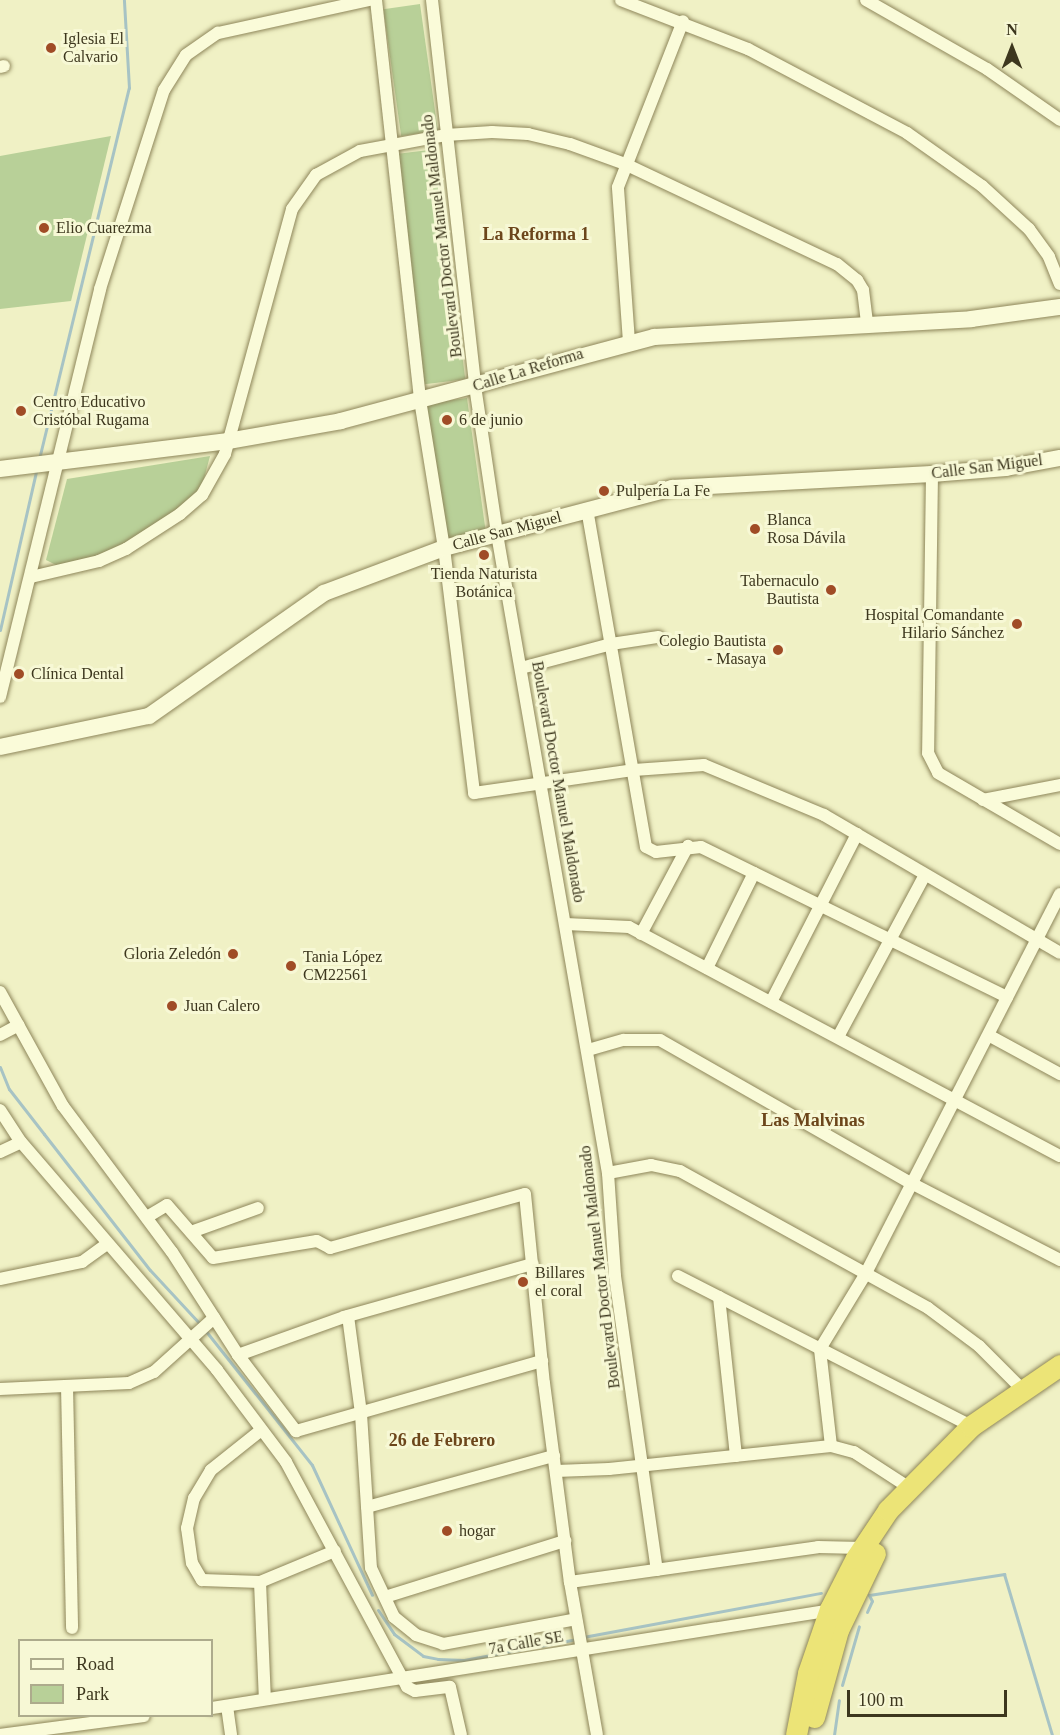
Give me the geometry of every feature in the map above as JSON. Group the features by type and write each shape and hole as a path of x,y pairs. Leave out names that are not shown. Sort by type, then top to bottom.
{"highway":[{"path":"796,1735 808,1673 837,1612 862,1548 908,1487 971,1426 1060,1365"},
{"path":"810,1735 837,1612 882,1540 915,1498 957,1455 1012,1408 1060,1379"}],"street":[{"path":"0,697 100,289 164,90 178,66 202,42 233,27 369,0"},
{"path":"376,0 390,147 420,400 444,548 474,793 634,770 704,765 824,814 1060,953"},
{"name":"Boulevard Doctor Manuel Maldonado","path":"432,0 475,386 497,534 608,1173 615,1276 640,1465 657,1570"},
{"path":"621,0 683,21 838,94 947,161 982,186 1029,230 1049,256 1060,284"},
{"path":"866,0 976,63 1060,120"},
{"path":"629,342 617,210 625,164 683,21"},
{"path":"31,577 99,561 180,514 202,495 228,441 292,209 300,193 316,175 342,158 446,135 528,134 570,144 625,164 837,264 857,280 863,290 867,324"},
{"name":"Calle La Reforma","path":"0,469 228,441 341,421 654,337 971,319 1060,307"},
{"name":"Calle San Miguel","path":"0,747 149,716 324,593 354,579 444,548 587,509 672,488 932,474 1006,468 1060,458"},
{"path":"932,474 928,753 938,773 1060,844"},
{"path":"587,509 646,847 656,852 688,846 701,847 1007,997"},
{"path":"520,668 611,644 658,637"},
{"path":"983,800 1060,785"},
{"path":"771,1002 857,834"},
{"path":"641,934 688,846"},
{"path":"707,968 754,873"},
{"path":"838,1037 925,875"},
{"path":"831,1446 820,1349 865,1275 954,1100 990,1036 1035,940 1060,894"},
{"path":"566,924 615,924 641,934 1060,1156"},
{"path":"0,992 16,1026 63,1106 147,1217 211,1321 296,1431 542,1361"},
{"path":"0,1035 16,1026"},
{"path":"990,1036 1060,1074"},
{"path":"588,1050 624,1040 660,1041 911,1183 1060,1260"},
{"path":"0,1110 21,1142 107,1244 194,1337 260,1431 286,1462 410,1690 450,1687 461,1735"},
{"path":"0,1152 21,1142"},
{"path":"608,1173 651,1165 680,1171 928,1308 979,1346 1023,1389"},
{"path":"147,1217 167,1205 213,1258 317,1241 330,1248 525,1194 542,1361 570,1582 597,1735"},
{"path":"191,1232 258,1208"},
{"path":"0,1279 82,1262 107,1244"},
{"path":"238,1355 348,1316 533,1264"},
{"path":"678,1276 971,1426"},
{"path":"719,1297 736,1456"},
{"path":"348,1316 361,1414 371,1568 394,1617 416,1635 443,1644 577,1625"},
{"path":"0,1389 129,1383 154,1372 211,1321"},
{"path":"67,1386 72,1628"},
{"path":"260,1431 211,1470 194,1498 187,1528 192,1563 202,1580 260,1582 335,1551"},
{"path":"556,1471 831,1446 854,1452 908,1487"},
{"path":"367,1507 554,1456"},
{"path":"385,1597 565,1541"},
{"path":"570,1582 818,1547 862,1548"},
{"path":"260,1582 265,1699"},
{"name":"7a Calle SE","path":"213,1708 404,1680 583,1648 837,1612"},
{"path":"227,1706 231,1735"},
{"path":"0,1735 57,1731 138,1717"}],"green space":[{"path":"420,4 438,131 401,136 383,9"},
{"name":"Elio Cuarezma","path":"111,136 71,301 0,309 0,156"},
{"path":"437,149 465,379 423,385 394,154"},
{"path":"467,398 486,533 444,539 425,404"},
{"path":"210,456 201,490 171,516 124,545 76,563 58,566 46,560 67,479"}],"waterway":[{"path":"39,459 129,88 124,0"},
{"path":"0,630 36,471"},
{"path":"0,1067 9,1089 44,1134 150,1270 201,1325"},
{"path":"205,1330 312,1465 372,1595"},
{"path":"867,1612 872,1601 869,1595 1004,1574 1052,1735"},
{"path":"583,1637 821,1593"},
{"path":"378,1610 394,1634 423,1656 438,1659 464,1660 577,1639"},
{"path":"842,1685 859,1626"},
{"path":"834,1735 839,1700"}],"place":[{"name":"Iglesia El Calvario","path":"51,48"},
{"name":"Elio Cuarezma","path":"44,228"},
{"name":"Centro Educativo Cristóbal Rugama","path":"21,411"},
{"name":"6 de junio","path":"447,420"},
{"name":"Pulpería La Fe","path":"604,491"},
{"name":"Blanca Rosa Dávila","path":"755,529"},
{"name":"Tienda Naturista Botánica","path":"484,555"},
{"name":"Tabernaculo Bautista","path":"831,590"},
{"name":"Hospital Comandante Hilario Sánchez","path":"1017,624"},
{"name":"Colegio Bautista - Masaya","path":"778,650"},
{"name":"Clínica Dental","path":"19,674"},
{"name":"Gloria Zeledón","path":"233,954"},
{"name":"Tania López CM22561","path":"291,966"},
{"name":"Juan Calero","path":"172,1006"},
{"name":"Billares el coral","path":"523,1282"},
{"name":"hogar","path":"447,1531"}],"district":[{"name":"La Reforma 1","path":"536,234"},
{"name":"Las Malvinas","path":"813,1120"},
{"name":"26 de Febrero","path":"442,1440"}]}
